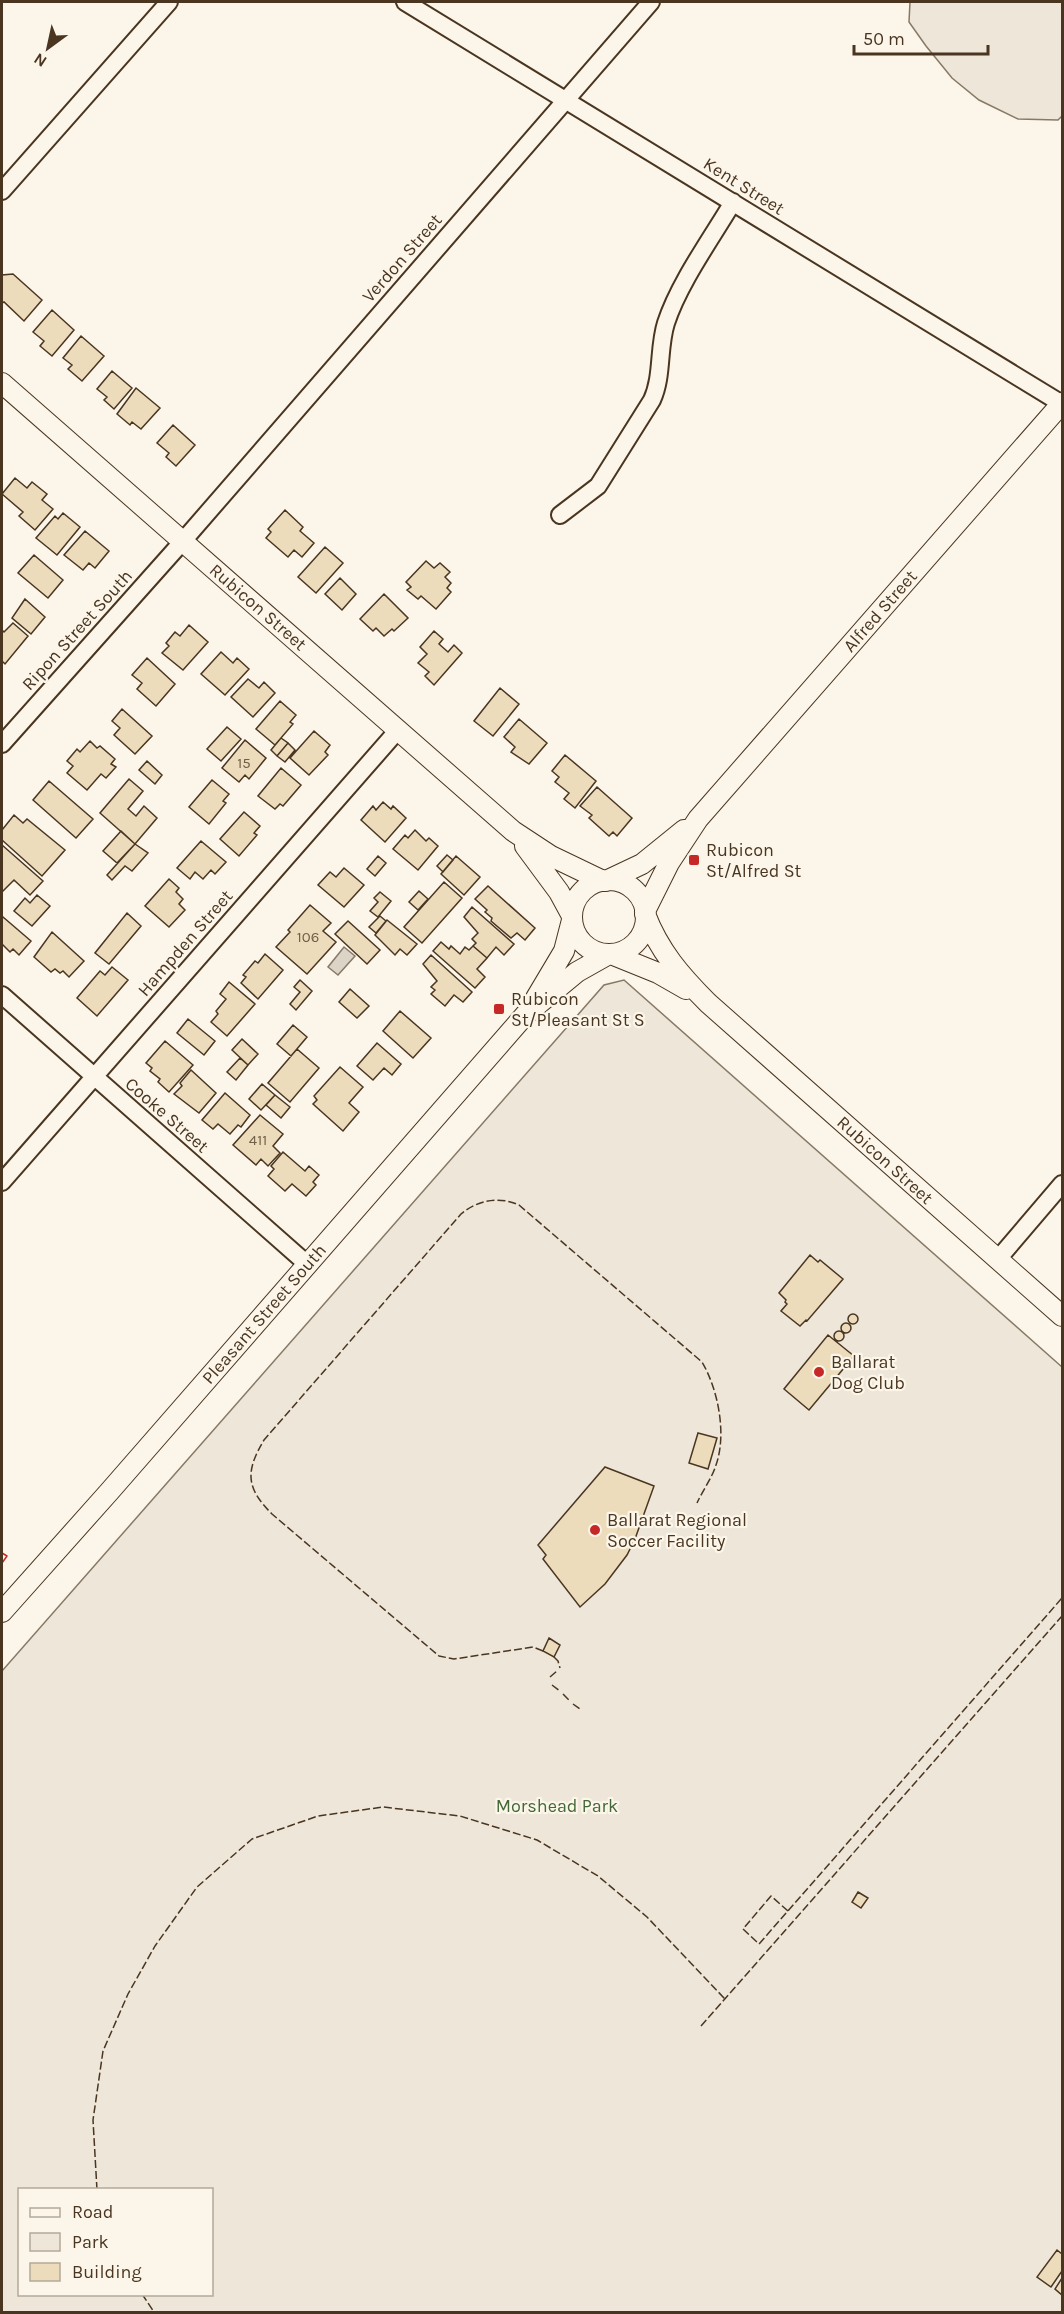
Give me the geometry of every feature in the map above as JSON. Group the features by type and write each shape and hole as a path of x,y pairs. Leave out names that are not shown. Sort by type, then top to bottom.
{"street":[{"path":"2,191 169,2"},
{"name":"Kent Street","path":"405,2 566,98 1062,404"},
{"name":"Verdon Street","path":"183,541 651,2"},
{"path":"560,515 598,486 648,407 658,385 661,342 670,310 733,202"},
{"name":"Rubicon Street","path":"2,383 513,831 551,856 605,881"},
{"name":"Alfred Street","path":"645,913 669,863 698,819 1062,404"},
{"name":"Ripon Street South","path":"2,744 183,541"},
{"name":"Hampden Street","path":"2,1182 398,730"},
{"name":"Alfred Street","path":"605,881 642,864 698,819"},
{"name":"Rubicon Street","path":"513,831 548,875 572,918"},
{"path":"605,881 618,882 630,887 639,896 645,913 643,931 637,941 627,949 610,954 597,952 583,944 576,935 572,918 575,902 581,893 590,886 605,881"},
{"name":"Rubicon Street","path":"645,913 656,941 671,964 708,1003 1062,1316"},
{"name":"Pleasant Street South","path":"525,1015 564,951 572,918"},
{"name":"Rubicon Street","path":"610,954 658,973 708,1003"},
{"name":"Pleasant Street South","path":"3,1608 109,1492 525,1015 577,972 610,954"},
{"name":"Cooke Street","path":"2,995 307,1264"},
{"path":"998,1259 1062,1184"}],"green space":[{"path":"910,2 1062,2 1062,116 1058,120 1018,119 979,100 952,78 909,22"},
{"name":"Morshead Park","path":"624,980 1062,1367 1062,2312 2,2312 2,1671 604,985"}],"shaded area":[{"path":"344,947 355,956 338,975 328,967"}],"building":[{"path":"13,274 42,300 24,321 4,302 2,303 2,275"},
{"path":"52,310 74,330 52,356 40,346 44,341 33,332"},
{"path":"81,336 104,356 82,381 68,369 72,365 63,358"},
{"path":"112,371 132,388 114,409 104,400 107,397 97,389"},
{"path":"136,388 160,408 141,429 132,422 130,425 117,414"},
{"path":"173,425 195,445 176,466 166,457 169,453 157,443"},
{"path":"15,478 27,488 32,482 47,494 42,500 53,509 35,530 19,516 23,512 2,494"},
{"path":"285,510 303,527 300,531 314,543 302,557 294,550 288,557 266,538 271,532 268,529"},
{"path":"63,513 80,527 57,555 36,538 55,516 58,519"},
{"path":"85,531 109,551 95,568 89,563 83,570 64,555"},
{"path":"325,547 343,563 316,593 298,577"},
{"path":"34,555 63,580 48,598 18,573"},
{"path":"426,561 434,568 440,563 450,572 445,577 451,583 447,588 451,592 436,609 421,596 418,599 407,590 411,587 406,582"},
{"path":"340,578 356,594 342,610 325,594"},
{"path":"384,594 408,618 394,631 392,629 384,636 376,628 373,631 360,619"},
{"path":"25,599 45,617 31,634 12,618"},
{"path":"13,623 28,636 5,664 2,661 2,630 4,632"},
{"path":"189,625 208,642 183,670 162,653 169,646 166,643 175,632 180,636"},
{"path":"434,631 443,639 439,644 448,652 454,645 462,653 434,685 425,676 429,672 418,663 427,654 420,647"},
{"path":"221,652 233,663 237,658 249,669 225,695 201,674"},
{"path":"147,658 175,684 156,706 137,689 142,683 132,675"},
{"path":"248,679 259,688 264,682 275,693 253,717 231,697"},
{"path":"500,688 519,704 493,736 474,721"},
{"path":"280,701 296,715 290,722 293,724 275,745 256,729"},
{"path":"122,709 152,736 135,754 114,735 120,728 112,721"},
{"path":"519,719 547,743 529,764 511,752 515,747 504,737"},
{"path":"227,727 241,739 221,761 207,749"},
{"path":"314,731 330,745 325,752 328,755 309,775 290,758"},
{"path":"281,738 288,743 277,756 271,750"},
{"path":"245,740 266,758 249,779 245,775 239,782 222,768"},
{"path":"90,741 115,759 111,764 116,767 106,778 101,774 87,790 67,773 73,766 67,761 77,749 80,752"},
{"path":"288,743 295,750 285,762 277,756"},
{"path":"565,755 596,781 575,808 564,799 569,793 555,782 559,777 552,771"},
{"path":"147,761 162,775 155,784 139,770"},
{"path":"281,768 301,785 283,806 280,804 275,809 258,796"},
{"path":"129,779 143,791 128,809 136,816 144,806 157,818 135,844 100,813"},
{"path":"212,780 229,794 223,801 226,803 209,824 189,807"},
{"path":"49,781 93,819 76,838 33,800"},
{"path":"597,787 632,818 617,836 613,832 609,836 589,818 592,815 580,806"},
{"path":"383,802 391,809 393,806 406,818 385,842 361,820 373,806 376,810"},
{"path":"244,812 260,826 254,833 257,835 239,856 220,839"},
{"path":"14,815 23,823 27,819 65,850 42,876 2,840 2,830"},
{"path":"415,830 426,841 429,838 438,846 418,870 393,849 405,835 408,838"},
{"path":"121,831 135,844 117,863 103,851"},
{"path":"201,841 226,862 215,874 211,870 203,879 195,872 190,879 177,868"},
{"path":"135,844 148,853 132,871 125,866 112,880 107,875"},
{"path":"2,845 43,881 30,895 14,880 2,892"},
{"path":"447,855 453,860 443,872 437,866"},
{"path":"378,856 386,863 375,876 367,869"},
{"path":"456,856 480,877 464,895 441,874"},
{"path":"344,868 364,885 344,907 318,885 330,872 336,877"},
{"path":"169,879 179,888 176,892 183,899 179,904 185,910 169,927 145,906"},
{"path":"444,882 462,898 422,943 404,927"},
{"path":"488,886 535,928 525,940 517,933 511,938 491,921 492,918 485,912 487,910 475,899"},
{"path":"419,891 428,899 418,910 409,902"},
{"path":"380,892 391,901 378,917 370,911 378,902 374,898"},
{"path":"37,895 50,906 32,926 14,911 25,898 30,903"},
{"path":"310,905 331,923 323,931 336,942 307,974 276,947"},
{"path":"472,907 514,944 504,955 496,947 487,958 473,946 476,943 472,939 478,933 464,917"},
{"path":"127,913 141,926 109,964 95,953"},
{"path":"380,916 386,921 376,933 369,927"},
{"path":"3,917 31,941 19,955 13,949 10,952 2,944"},
{"path":"387,920 417,944 407,955 400,949 395,955 375,935"},
{"path":"348,921 380,950 367,964 335,934"},
{"path":"52,932 84,961 69,977 63,971 60,973 55,969 51,972 34,957"},
{"path":"441,942 449,949 451,946 460,954 465,947 469,950 473,946 487,958 477,969 485,977 475,988 433,951"},
{"path":"265,954 283,970 258,999 241,983 246,977 243,975 255,961 258,963"},
{"path":"431,955 472,992 463,1002 454,995 445,1006 431,994 435,990 431,987 437,981 423,964"},
{"path":"112,967 128,980 97,1016 77,998 100,971 105,975"},
{"path":"300,980 312,991 296,1010 290,1004 300,992 294,987"},
{"path":"229,982 255,1004 227,1036 211,1022 218,1014 216,1011 226,999 220,994"},
{"path":"350,989 369,1006 357,1018 339,1002"},
{"path":"400,1011 431,1038 413,1058 383,1031"},
{"path":"188,1019 215,1041 204,1055 177,1033"},
{"path":"293,1025 307,1037 291,1056 277,1044"},
{"path":"242,1039 258,1054 248,1065 232,1050"},
{"path":"165,1041 193,1065 169,1092 158,1082 160,1079 150,1071 152,1068 146,1063"},
{"path":"377,1043 401,1064 392,1075 384,1068 373,1080 357,1066"},
{"path":"297,1049 319,1068 290,1102 268,1083"},
{"path":"240,1058 248,1065 236,1080 227,1072"},
{"path":"340,1067 363,1087 349,1103 359,1112 343,1131 313,1104 317,1100 314,1096"},
{"path":"191,1070 216,1093 199,1113 174,1094 182,1086 180,1083"},
{"path":"262,1084 275,1095 261,1110 249,1099"},
{"path":"225,1093 250,1115 241,1127 238,1125 230,1134 218,1124 213,1129 202,1120"},
{"path":"275,1095 290,1107 281,1118 266,1105"},
{"path":"260,1115 283,1134 273,1146 280,1153 268,1166 261,1159 256,1165 233,1145"},
{"path":"283,1152 305,1171 309,1166 319,1175 313,1182 316,1185 306,1196 292,1184 285,1191 268,1176 274,1169 271,1166"},
{"path":"810,1255 818,1262 820,1260 843,1279 800,1326 781,1311 787,1304 779,1293"},
{"path":"853,1314 858,1319 853,1324 848,1319"},
{"path":"846,1323 851,1328 846,1333 841,1328"},
{"path":"839,1331 844,1336 839,1341 834,1336"},
{"name":"Ballarat Dog Club","path":"828,1335 854,1356 809,1410 784,1389"},
{"path":"698,1433 717,1438 708,1469 689,1463"},
{"name":"Ballarat Regional Soccer Facility","path":"605,1467 654,1486 627,1555 605,1584 580,1607 543,1559 546,1555 538,1545"},
{"path":"549,1638 560,1645 554,1657 543,1651"},
{"path":"858,1892 868,1898 861,1908 852,1902"},
{"path":"1057,2250 1062,2254 1062,2271 1051,2287 1037,2277"},
{"path":"1062,2278 1062,2295 1055,2289"}],"fence":[{"path":"543,1651 533,1647 454,1659 439,1656 272,1514 257,1496 251,1479 254,1461 264,1440 461,1214 474,1205 489,1201 504,1201 519,1205 702,1362 716,1398 721,1440 714,1470 697,1503"},
{"path":"788,1911 771,1896 743,1929 759,1944 1062,1598"},
{"path":"701,2026 1062,1616"},
{"path":"554,1657 560,1668"},
{"path":"550,1677 557,1671"},
{"path":"552,1685 560,1691"},
{"path":"563,1694 570,1701"},
{"path":"573,1704 580,1709"},
{"path":"97,2188 93,2120 103,2051 128,1994 155,1946 197,1887 252,1839 318,1816 383,1807 460,1816 537,1840 598,1876 647,1917 725,1999"},
{"path":"143,2296 154,2312"}],"power":[{"path":"2,1553 7,1556 2,1563"}],"place":[{"name":"Rubicon St/Alfred St","path":"694,860"},
{"name":"Rubicon St/Pleasant St S","path":"499,1009"},
{"name":"Ballarat Dog Club","path":"819,1372"},
{"name":"Ballarat Regional Soccer Facility","path":"595,1530"}]}
